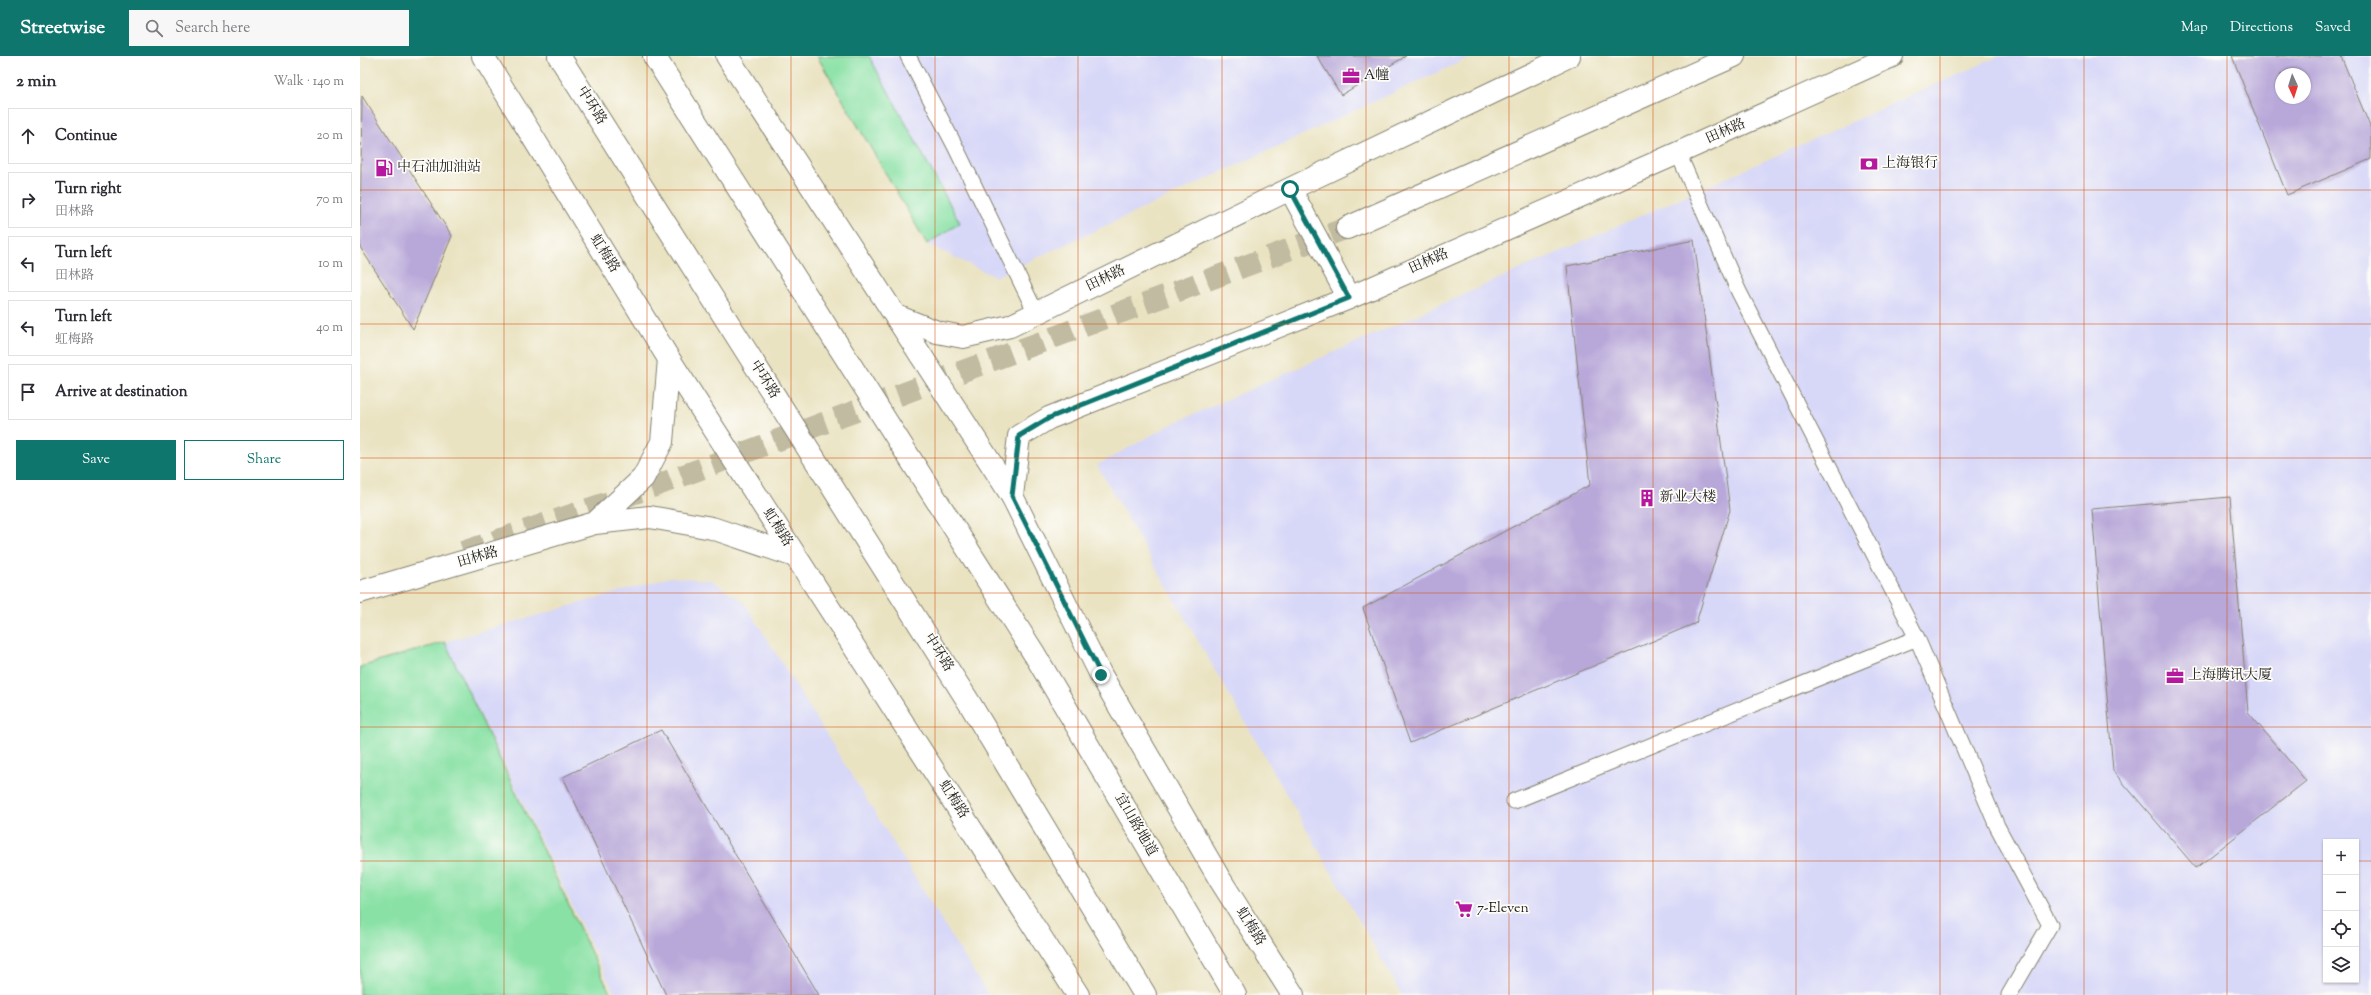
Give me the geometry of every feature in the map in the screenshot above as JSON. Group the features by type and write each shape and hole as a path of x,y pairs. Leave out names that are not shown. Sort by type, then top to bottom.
{"main road":[{"name":"虹梅路","path":"483,56 669,359 1078,995"},
{"name":"中环路","path":"559,56 970,704 1145,995"},
{"name":"宜山路地道","path":"654,56 1035,655 1235,995"},
{"name":"虹梅路","path":"727,56 1012,496 1101,675 1219,878 1293,995"},
{"name":"田林路","path":"896,316 937,332 963,337 1010,326 1290,189 1569,56"},
{"path":"1347,228 1734,56"},
{"name":"田林路","path":"1012,496 1019,436 1049,418 1349,298 1678,153 1892,56"},
{"path":"1290,189 1349,298"},
{"name":"田林路","path":"595,523 643,478 662,442 669,359"},
{"name":"田林路","path":"360,592 595,523 650,517 712,528 795,556"}],"lane":[{"path":"908,56 955,146 1036,313"},
{"path":"1678,153 1739,292 1916,638 1997,826 2050,924 2009,995"},
{"path":"1514,801 1916,638"}],"shaded area":[{"path":"817,56 1473,56 995,277 927,244"},
{"path":"2000,56 2371,56 2371,995 1402,995 1097,465 1170,425"},
{"path":"670,577 711,580 744,602 988,995 615,995 445,642"}],"green space":[{"path":"817,56 869,56 960,223 927,244"},
{"path":"445,642 611,995 360,995 360,667"}],"building":[{"name":"A幢","path":"1317,56 1406,56 1341,95"},
{"path":"2232,56 2341,56 2371,129 2371,159 2287,195"},
{"name":"中石油加油站","path":"362,96 452,236 413,329 360,247"},
{"name":"新业大楼","path":"1694,240 1730,510 1696,623 1410,743 1363,608 1590,485 1567,266"},
{"name":"上海腾讯大厦","path":"2230,497 2248,712 2306,781 2196,868 2113,771 2092,509"},
{"path":"661,730 819,995 666,995 563,777"}],"tunnel":[{"path":"463,552 644,490 1347,228"}],"place":[{"name":"A幢","path":"1351,76"},
{"name":"上海银行","path":"1869,164"},
{"name":"中石油加油站","path":"384,168"},
{"name":"新业大楼","path":"1647,498"},
{"name":"上海腾讯大厦","path":"2175,676"},
{"name":"7-Eleven","path":"1464,909"}],"route":[{"path":"1101,675 1012,496 1019,436 1049,418 1349,298 1290,189"}]}
